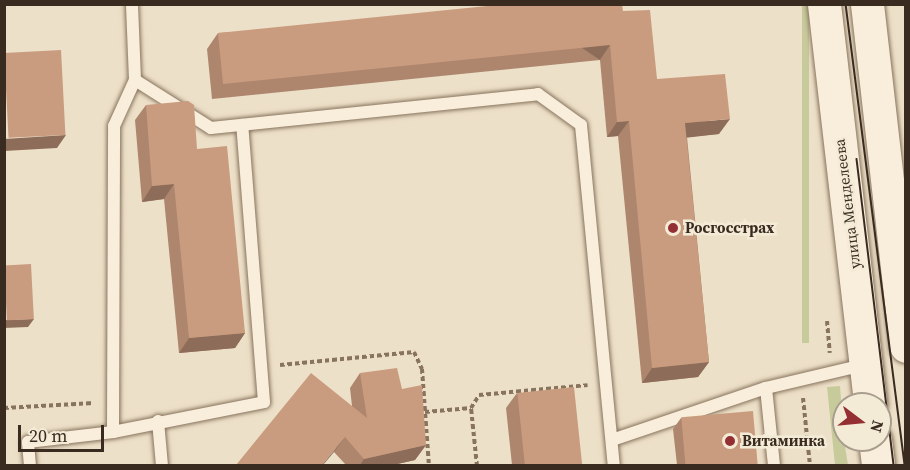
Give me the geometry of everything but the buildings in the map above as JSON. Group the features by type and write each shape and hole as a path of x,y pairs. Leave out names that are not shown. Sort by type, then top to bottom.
{"main road":[{"name":"улица Менделеева","path":"824,4 869,392"},
{"path":"867,4 906,346"}],"lane":[{"path":"113,432 114,126 135,80 132,4"},
{"path":"135,80 211,128 538,94 581,125 614,465"},
{"path":"30,465 28,442 113,432 158,421 264,402 242,125"},
{"path":"612,440 766,388 866,364"},
{"path":"766,388 774,465"},
{"path":"158,421 162,465"}],"path":[{"path":"261,367 414,352 422,369 429,465"},
{"path":"802,379 810,465"},
{"path":"477,465 471,408 479,395 607,384"},
{"path":"4,408 113,402"},
{"path":"425,412 471,408"}],"green space":[{"path":"802,5 809,5 809,343 802,343"},
{"path":"840,386 840,392 832,392 832,436 827,387"},
{"path":"834,452 846,452 848,465 835,465"}],"tram line":[{"path":"846,4 905,466"},
{"path":"857,159 894,466"}],"place":[{"name":"Росгосстрах","path":"673,228"},
{"name":"Витаминка","path":"730,441"}]}
